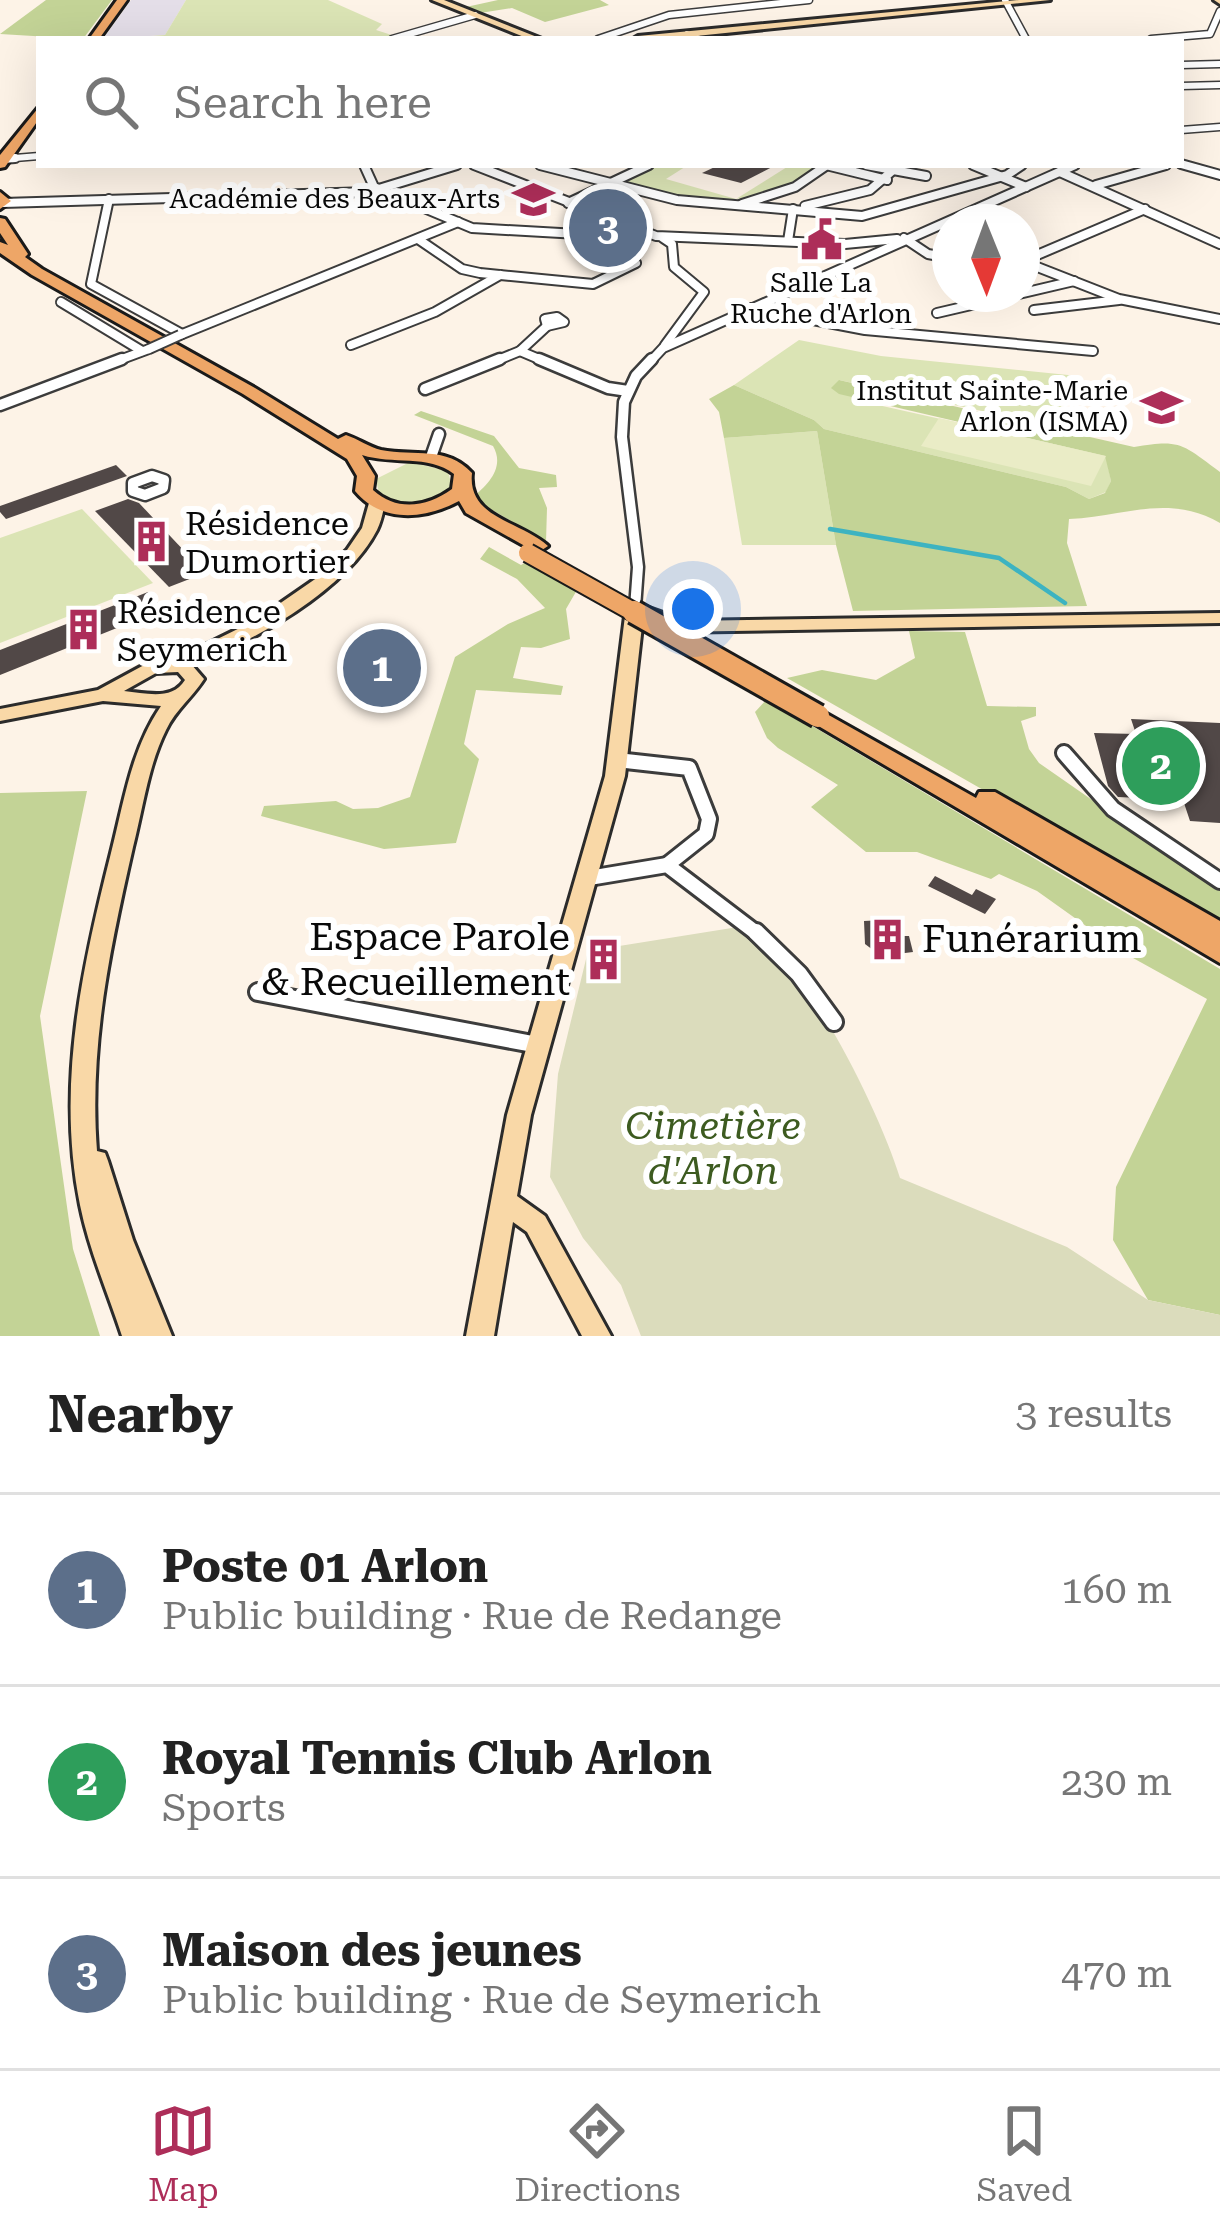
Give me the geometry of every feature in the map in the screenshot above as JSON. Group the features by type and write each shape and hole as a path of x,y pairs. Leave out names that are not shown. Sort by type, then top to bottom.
{"main road":[{"path":"96,36 122,0"},
{"path":"436,0 529,36"},
{"path":"666,36 1046,0"},
{"path":"0,176 5,159 36,115"},
{"path":"0,222 32,268"},
{"path":"0,246 354,456 367,476 364,491 377,503 460,516 533,550 1220,933"},
{"path":"152,735 139,691 152,668 231,642 296,601 368,532 461,491 465,482 456,466 431,457 401,458 368,451 249,391"},
{"path":"367,476 401,458"},
{"path":"461,491 473,508 533,550"},
{"path":"368,532 377,503"},
{"path":"480,1336 519,1114 589,878 617,760 634,620 680,625 1220,618"},
{"path":"136,1336 94,1209 83,1145 83,1043 95,955 152,735 177,698 231,642"},
{"path":"173,664 189,669 195,680"},
{"path":"0,715 139,691 177,698"},
{"path":"823,713 1220,953"},
{"path":"83,1091 108,1202 158,1336"},
{"path":"505,1202 536,1224 597,1336"}],"street":[{"path":"607,36 669,15 809,0"},
{"path":"1006,2 1024,36"},
{"path":"1184,36 1210,34 1220,11"},
{"path":"404,36 475,15"},
{"path":"638,25 666,36"},
{"path":"687,34 692,36"},
{"path":"1184,60 1220,60"},
{"path":"1193,64 1220,60"},
{"path":"1184,61 1217,85"},
{"path":"1184,86 1217,85"},
{"path":"1184,130 1220,127"},
{"path":"23,134 36,131"},
{"path":"5,159 36,156"},
{"path":"1184,165 1220,178"},
{"path":"365,168 374,187 481,229 613,236 630,228"},
{"path":"5,200 385,190 448,168"},
{"path":"481,168 670,241 674,267 704,292 663,348"},
{"path":"552,168 676,200 862,216 904,208 1016,168"},
{"path":"568,203 643,168"},
{"path":"742,204 795,188 822,168"},
{"path":"837,168 887,181"},
{"path":"793,208 865,191 887,181 897,168 926,176"},
{"path":"980,168 1026,187"},
{"path":"634,620 638,567 622,437 628,391 648,360 697,331 1068,168"},
{"path":"1095,185 1155,168"},
{"path":"1059,172 1220,244"},
{"path":"865,191 904,208"},
{"path":"109,199 91,284 181,335"},
{"path":"788,242 793,208"},
{"path":"1040,253 1145,208"},
{"path":"0,405 458,223"},
{"path":"656,236 858,243 904,238 932,255"},
{"path":"418,239 462,269 500,275 593,284 636,263"},
{"path":"1040,268 1119,299 1220,319"},
{"path":"351,344 435,312 500,275"},
{"path":"937,313 1074,281"},
{"path":"1040,310 1119,299"},
{"path":"61,302 146,350"},
{"path":"748,308 865,330 1093,351"},
{"path":"681,325 697,331"},
{"path":"425,388 520,351 547,326"},
{"path":"520,351 608,388 628,391"},
{"path":"431,457 439,434"},
{"path":"1064,753 1075,775 1099,797 1220,880"},
{"path":"589,878 667,866 706,835 709,819 693,775 679,764 617,760"},
{"path":"667,866 772,941 817,993 834,1022"},
{"path":"259,992 538,1045"}],"shaded area":[{"path":"131,0 186,0 165,35 105,36"}],"green space":[{"path":"46,0 112,0 85,36 0,34"},
{"path":"186,0 328,0 382,24 376,30 395,36 153,36 165,35"},
{"path":"498,0 600,0 609,5 545,22 512,8 480,13 466,7"},
{"path":"652,168 683,168 666,179 735,199 673,195 621,183"},
{"path":"785,168 818,168 772,192 737,198"},
{"path":"799,340 881,356 1078,376 1091,392 1080,404 1062,405 1051,426 839,380 869,403 1106,456 1111,481 1106,492 1089,499 1066,487 824,429 814,420 734,385"},
{"path":"839,380 1134,447 1180,446 1220,472 1220,523 1201,514 1164,508 1069,519 1067,543 1087,606 853,611 836,545 817,431 724,438 719,412 709,399 734,385 814,420 824,429 1066,487 1089,499 1105,493 1111,481 1105,456 839,394 831,388"},
{"path":"421,411 494,436 519,468 556,475 557,487 539,488 547,508 546,542 472,498 496,468 493,446 414,415"},
{"path":"939,418 1106,456 1091,486 921,446"},
{"path":"817,431 836,545 742,545 724,438"},
{"path":"410,462 448,471 452,487 417,504 379,494 376,479"},
{"path":"82,509 153,583 0,643 0,538"},
{"path":"489,547 521,565 528,561 577,590 566,609 570,639 541,648 521,647 513,678 563,686 561,695 476,690 464,744 479,759 456,843 384,849 261,816 264,806 336,801 353,809 378,808 410,797 455,657 508,624 545,608 517,579 480,559"},
{"path":"909,631 965,632 987,706 1036,707 1036,716 1021,721 1029,749 1039,763 1220,889 1220,925 787,678 822,670 876,680 915,658"},
{"path":"767,699 1220,969 1220,1315 1148,1300 1113,1240 1116,1187 1207,999 1124,953 1037,891 999,874 991,879 917,852 866,852 811,807 838,785 767,738 755,712"},
{"path":"87,791 40,1016 73,1249 100,1336 0,1336 0,793"},
{"name":"Cimetière d'Arlon","path":"738,927 789,969 821,1012 868,1098 900,1178 1067,1247 1148,1300 1220,1315 1220,1336 641,1336 621,1285 583,1238 550,1177 558,1074 588,951"}],"building":[{"path":"713,168 770,168 741,183 702,173"},
{"path":"116,465 127,476 6,519 0,512 0,506"},
{"name":"Résidence Dumortier","path":"128,499 139,503 205,573 169,587 95,511"},
{"name":"Résidence Seymerich","path":"148,592 164,609 0,675 0,650"},
{"path":"1131,719 1220,723 1220,823 1190,821 1183,800 1118,797 1108,786 1094,733 1136,734"},
{"path":"935,876 972,895 976,889 996,899 985,914 928,886"},
{"name":"Funérarium","path":"883,920 886,936 909,936 913,952 881,956 865,944 864,921"}],"waterway":[{"path":"830,529 999,558 1065,603"}],"place":[{"name":"Académie des Beaux-Arts","path":"534,199"},
{"name":"Maison des jeunes","path":"608,228"},
{"name":"Salle La Ruche d'Arlon","path":"821,239"},
{"name":"Institut Sainte-Marie Arlon (ISMA)","path":"1162,407"},
{"name":"Résidence Dumortier","path":"151,542"},
{"name":"Résidence Seymerich","path":"83,630"},
{"name":"Poste 01 Arlon","path":"382,668"},
{"name":"Royal Tennis Club Arlon","path":"1161,766"},
{"name":"Funérarium","path":"888,939"},
{"name":"Espace Parole & Recueillement","path":"604,959"}]}
